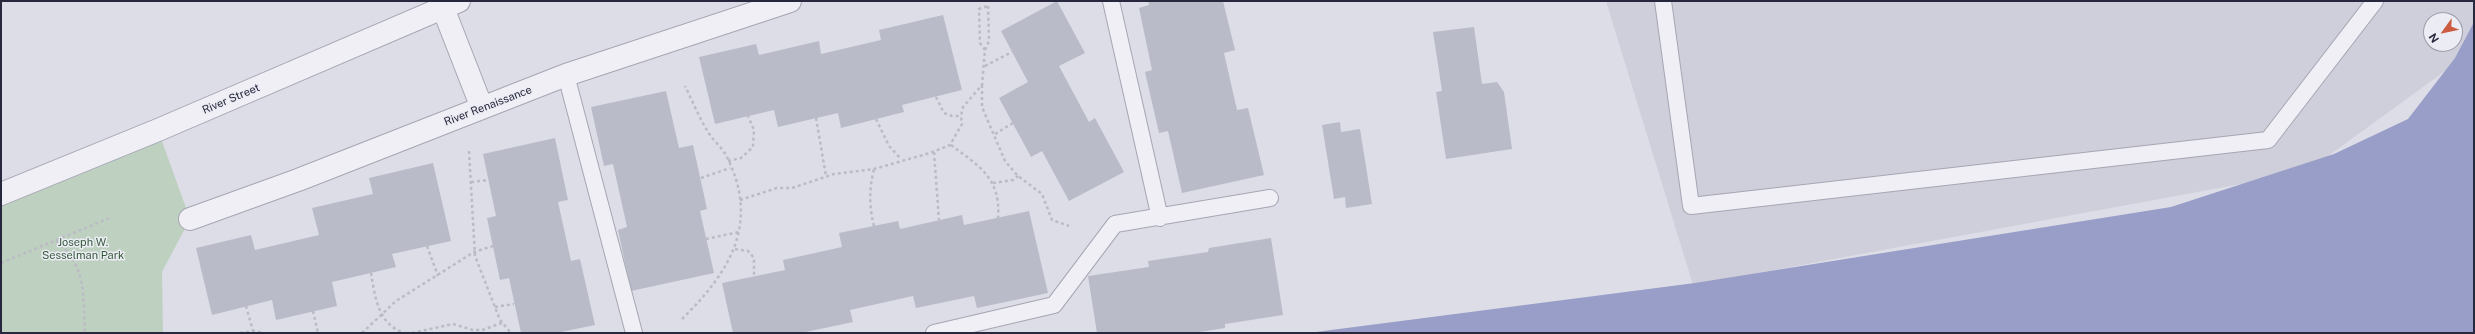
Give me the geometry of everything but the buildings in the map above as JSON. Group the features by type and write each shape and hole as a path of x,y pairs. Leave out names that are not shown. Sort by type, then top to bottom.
{"street":[{"name":"River Renaissance","path":"190,219 306,177 566,75 790,1"},
{"path":"451,4 482,108"},
{"name":"River Street","path":"1,194 158,130 451,4"}],"lane":[{"path":"1111,1 1160,218"},
{"path":"1663,1 1691,206 2268,140 2375,1"},
{"path":"566,75 634,333"},
{"path":"934,333 1054,305 1115,224 1160,218 1270,198"}],"path":[{"path":"985,50 980,43 979,9 988,6 989,41 985,50 985,67 982,85 982,107 986,121 995,134 1005,161 1018,176 1042,194 1052,220 1068,226"},
{"path":"985,67 1012,52"},
{"path":"740,200 777,188 792,188 826,176 874,169 901,160 934,152 950,145 962,124 960,116 970,96 982,85"},
{"path":"682,319 710,290 726,268 735,249 742,218 740,200 728,161 709,134 685,86"},
{"path":"936,97 944,113 952,116 960,116"},
{"path":"728,161 741,158 752,147 754,130 748,116"},
{"path":"816,118 826,176"},
{"path":"876,119 889,146 901,160"},
{"path":"995,134 1013,123"},
{"path":"950,145 983,170 993,183 998,197 998,218"},
{"path":"469,151 474,252 502,322 510,333 514,333"},
{"path":"934,152 939,220"},
{"path":"701,178 730,168"},
{"path":"874,169 870,192 871,215 874,226"},
{"path":"993,183 1013,180 1018,176"},
{"path":"471,182 488,180"},
{"path":"1,263 112,217"},
{"path":"706,239 739,232"},
{"path":"55,241 68,250 80,273 85,333"},
{"path":"427,246 438,276"},
{"path":"362,333 396,301 474,252 493,246"},
{"path":"735,249 748,251 754,258 756,269 754,277"},
{"path":"371,273 376,301 382,315 397,331 405,333"},
{"path":"495,307 514,304"},
{"path":"246,306 253,331"},
{"path":"313,311 318,333"},
{"path":"412,333 453,324 473,330 482,330 502,322"},
{"path":"240,333 253,331 263,333"}],"shaded area":[{"path":"1606,1 2474,1 2474,50 2306,172 1693,285"}],"green space":[{"name":"Joseph W. Sesselman Park","path":"158,130 190,219 162,272 163,333 1,333 1,194"}],"water":[{"path":"2474,22 2474,333 1308,333 1695,283 2171,207 2334,154 2408,119 2458,52 2463,52 2463,43"}]}
